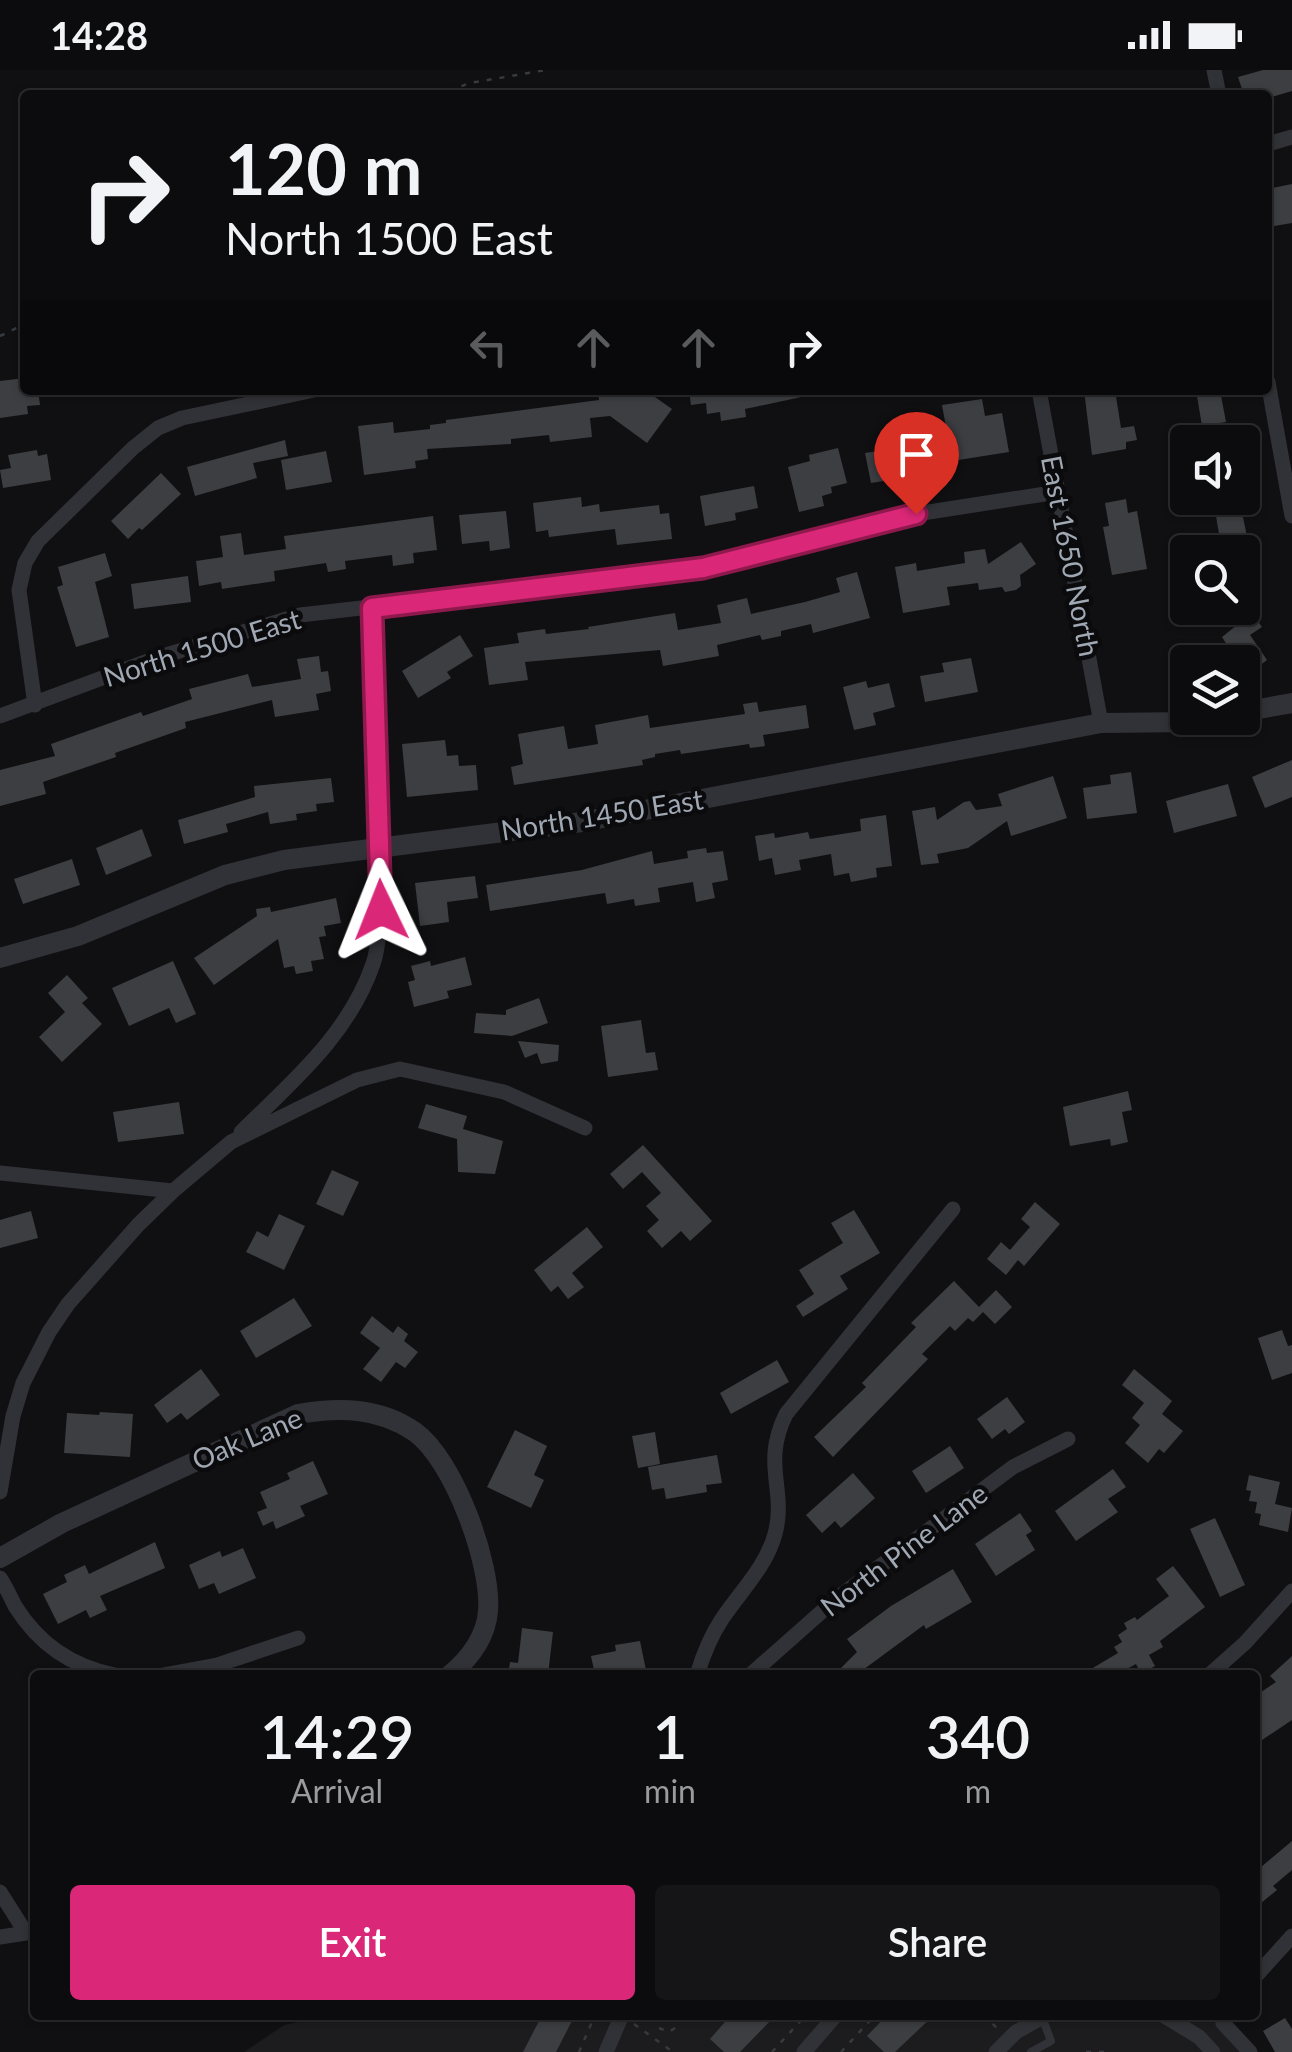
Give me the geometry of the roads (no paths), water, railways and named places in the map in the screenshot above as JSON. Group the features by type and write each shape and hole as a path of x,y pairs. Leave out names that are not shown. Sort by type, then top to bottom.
{"street":[{"path":"35,705 19,590 25,564 38,541 153,432 182,418 290,395"},
{"name":"East 1650 North","path":"1040,395 1101,723"},
{"path":"1270,395 1292,516"},
{"name":"North 1500 East","path":"0,716 156,658 300,616 703,568 916,514 1058,492"},
{"path":"0,1492 13,1416 24,1382 68,1304 172,1191 231,1142 324,1050 353,1011 374,960 381,910 372,608"},
{"path":"1260,709 1292,703"},
{"name":"North 1450 East","path":"0,958 78,936 225,876 284,860 582,822 1101,723 1170,722"},
{"path":"231,1142 357,1080 400,1070 504,1092 586,1128"},
{"path":"0,1173 172,1191"},
{"path":"699,1670 706,1647 746,1588 776,1532 772,1459 774,1438 786,1414 953,1209"},
{"name":"Oak Lane","path":"0,1558 62,1523 298,1414 336,1407 378,1414 415,1432 441,1458 462,1495 487,1587 488,1613 480,1640 454,1670"},
{"name":"North Pine Lane","path":"756,1670 836,1600 1012,1466 1068,1439"},
{"path":"0,1578 17,1608 47,1646 98,1670"},
{"path":"1214,1670 1292,1591"},
{"path":"190,1670 298,1638"},
{"path":"0,1892 26,1933 0,1936"},
{"path":"1260,1971 1292,1936"},
{"path":"606,2052 620,2020"},
{"path":"804,2052 832,2020"},
{"path":"996,2052 1038,2020"},
{"path":"1172,2020 1190,2030 1213,2052"},
{"path":"1227,2020 1250,2052"}],"lane":[{"path":"1031,2052 1051,2041 1045,2020"}]}
